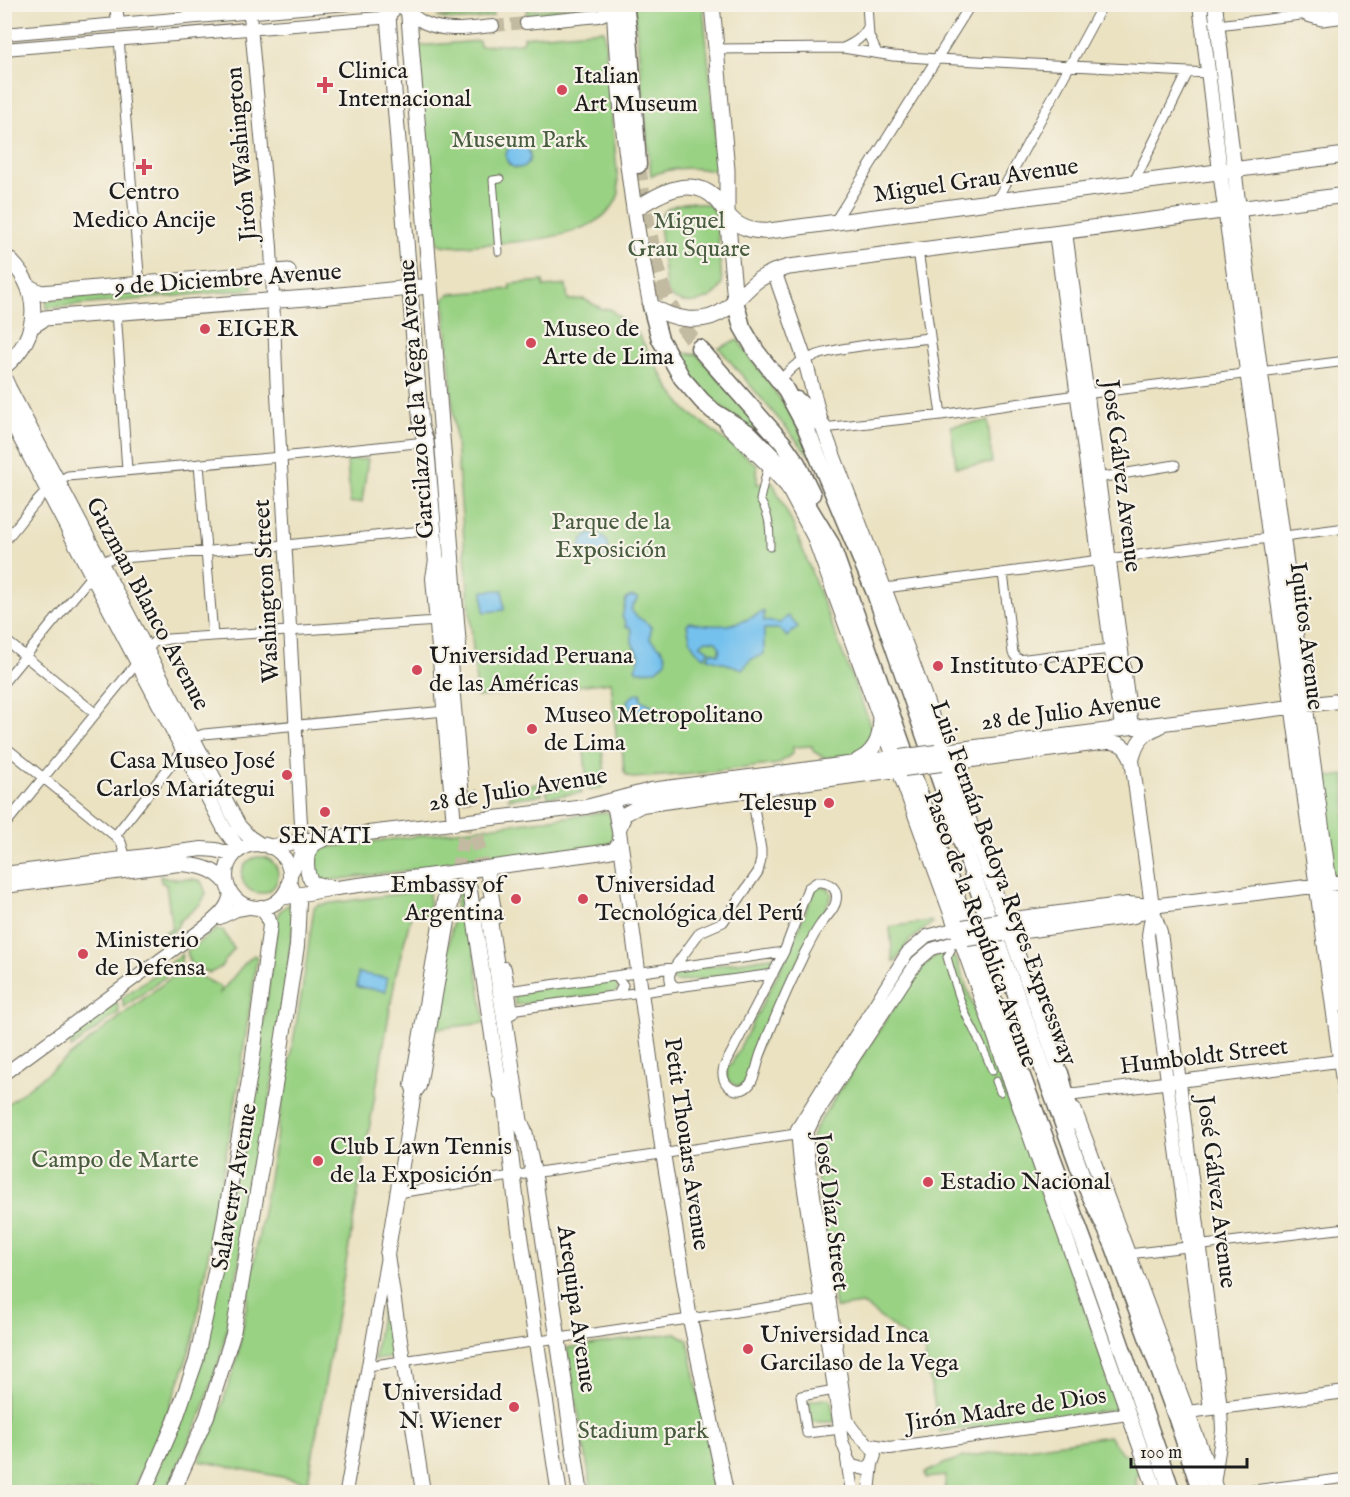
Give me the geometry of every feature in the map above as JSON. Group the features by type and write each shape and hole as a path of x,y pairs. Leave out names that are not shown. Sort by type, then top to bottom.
{"highway":[{"path":"624,4 630,44 638,165"},
{"name":"Luis Fernán Bedoya Reyes Expressway","path":"735,302 742,327 756,351 781,384 814,446 874,593 1085,1184 1113,1244 1176,1416 1210,1490"},
{"name":"Luis Fernán Bedoya Reyes Expressway","path":"651,306 660,339 672,363 712,411 750,434 788,473 831,544 976,953 1072,1211 1172,1492"},
{"path":"699,348 783,442 797,463 813,495 831,544"},
{"path":"781,384 822,426"},
{"path":"976,981 1000,1029 1056,1188 1072,1211"},
{"path":"1060,1074 1072,1120 1111,1226 1113,1244"}],"main road":[{"path":"614,4 620,95 634,210 651,306 673,317 692,320 719,313 735,302 758,280 774,271 789,267 1061,232 1232,207 1346,195"},
{"path":"712,4 727,170 727,214 735,302"},
{"path":"1200,4 1208,73 1218,93"},
{"path":"1215,4 1218,93"},
{"path":"395,14 420,286"},
{"name":"Garcilazo de la Vega Avenue","path":"395,14 420,286 466,791 442,578 436,558 433,530 426,442 429,426 420,286"},
{"path":"1308,14 1322,18 1346,15"},
{"name":"Iquitos Avenue","path":"1218,93 1323,885 1346,1103"},
{"name":"Miguel Grau Avenue","path":"634,210 666,191 693,187 713,196 727,214 743,226 759,231 1134,182 1227,173 1346,155"},
{"path":"4,255 19,270 29,287 33,307 31,327 19,354 4,367"},
{"name":"9 de Diciembre Avenue","path":"29,287 41,293 288,271"},
{"name":"Paseo de la República Avenue","path":"774,271 806,360 822,426 885,588 942,758 1006,934 1188,1412 1210,1490"},
{"name":"9 de Diciembre Avenue","path":"31,327 45,318 420,286"},
{"name":"Guzman Blanco Avenue","path":"4,376 92,575 142,655"},
{"name":"Guzman Blanco Avenue","path":"4,407 101,564 237,853"},
{"name":"Paseo de la República Avenue","path":"712,411 787,486 814,537 880,721 899,763 962,934 976,981 1154,1490"},
{"name":"Garcilazo de la Vega Avenue","path":"436,558 433,578 454,824"},
{"name":"28 de Julio Avenue","path":"942,758 1127,727 1346,700"},
{"path":"850,764 864,758 874,747 879,734 880,721"},
{"path":"1132,760 1141,737 1174,721"},
{"path":"1107,742 1125,737 1129,734 1127,727"},
{"name":"28 de Julio Avenue","path":"620,836 625,813 639,806 899,763 1107,742 1122,745 1128,750 1132,760"},
{"name":"Guzman Blanco Avenue","path":"187,743 239,826 249,837 265,846"},
{"name":"José Gálvez Avenue","path":"1132,760 1152,906"},
{"name":"28 de Julio Avenue","path":"265,846 586,807 651,790 850,764 899,763"},
{"name":"Petit Thouars Avenue","path":"610,802 616,811 620,836 663,1153 690,1319 726,1492"},
{"path":"4,886 179,864 210,870 221,876 240,902 257,908 268,906 280,898 343,887 604,852 614,850 620,836"},
{"path":"328,838 310,848 308,877 317,885 343,887"},
{"path":"228,887 227,868 237,853 246,847 265,846 281,855 286,861 289,879 280,898"},
{"path":"4,874 207,849 237,853"},
{"name":"Arequipa Avenue","path":"487,868 483,906 503,1067 508,1141 559,1492"},
{"name":"Arequipa Avenue","path":"467,871 483,906 508,990 526,1116 525,1133"},
{"name":"Salaverry Avenue","path":"173,1492 207,1416 233,1334 297,946 300,909 297,895 289,879"},
{"path":"962,934 1001,920 1128,904 1152,906 1346,882"},
{"name":"Iquitos Avenue","path":"1323,885 1346,1006"},
{"path":"423,1492 387,1255 414,1093 418,1086 453,893"},
{"name":"Arequipa Avenue","path":"483,906 520,1120 533,1172 580,1492"},
{"path":"962,934 1006,934 1134,916 1152,906"},
{"name":"Salaverry Avenue","path":"144,1492 176,1421 196,1362 216,1268 252,1063 270,930 268,918 257,908"},
{"path":"252,1063 278,1068"}],"street":[{"path":"116,4 118,24"},
{"path":"4,49 119,39 347,4"},
{"path":"526,23 599,16 614,4"},
{"path":"867,4 868,27 872,45 877,53"},
{"path":"834,223 971,4"},
{"path":"997,200 1103,4"},
{"path":"1217,25 1346,9"},
{"path":"4,34 118,24 395,14 441,28 459,30 493,26"},
{"name":"Jirón Washington","path":"250,18 263,138 273,300"},
{"path":"843,48 865,35 868,27"},
{"path":"119,39 140,285"},
{"path":"716,49 843,48 938,59 1208,73"},
{"path":"1134,182 1188,72"},
{"path":"499,252 493,180 500,179"},
{"path":"1061,232 1104,560"},
{"path":"918,250 941,415"},
{"name":"Washington Street","path":"273,300 301,841 299,860 289,879"},
{"path":"116,311 127,470"},
{"path":"781,384 795,366 817,356 929,338"},
{"path":"822,426 941,415 1082,394 1346,361"},
{"name":"José Gálvez Avenue","path":"1082,394 1098,478 1110,649 1127,727"},
{"path":"6,537 53,486 68,476 426,442"},
{"path":"199,464 213,636"},
{"path":"1098,478 1175,465"},
{"path":"766,473 760,500 769,520 770,547"},
{"path":"885,588 1346,528"},
{"path":"4,682 101,564 109,559 286,545 433,530"},
{"name":"José Gálvez Avenue","path":"1104,560 1127,727"},
{"path":"1003,573 1013,653 1018,660 1110,649"},
{"path":"4,826 154,642 438,621"},
{"path":"4,639 95,713"},
{"path":"115,836 187,743 204,734 445,711"},
{"path":"4,746 115,836 121,842 126,858"},
{"path":"676,987 671,984 670,973 700,932 723,922 758,872 761,850 751,789"},
{"path":"414,1093 411,1085 445,890 442,880 428,876"},
{"path":"817,882 827,883 837,895 835,906 819,926 806,951 760,1055 752,1080 745,1088 736,1090 724,1081 722,1072 773,974 784,952 808,888 817,882"},
{"path":"4,1074 206,926 226,907 228,887"},
{"name":"José Gálvez Avenue","path":"1152,906 1148,935 1174,1082 1215,1409 1222,1431 1210,1490"},
{"path":"206,926 237,910 257,908"},
{"name":"José Díaz Street","path":"847,1456 841,1429 826,1299 802,1133 917,962 932,949 962,934"},
{"path":"951,950 947,957 953,978 967,1017 987,1053 992,1071"},
{"path":"508,990 784,952"},
{"path":"510,1010 773,974"},
{"path":"616,976 623,985 618,995"},
{"name":"Humboldt Street","path":"1068,1095 1343,1060"},
{"path":"996,1081 1000,1092"},
{"path":"397,1193 802,1133"},
{"path":"1129,1254 1346,1228"},
{"path":"346,1492 387,1255"},
{"path":"368,1366 826,1299"},
{"path":"837,1384 801,1395 807,1433 841,1429"},
{"name":"José Díaz Street","path":"837,1384 851,1429 868,1444"},
{"path":"1188,1412 1346,1392"},
{"name":"Jirón Madre de Dios","path":"868,1444 890,1448 1128,1414"},
{"path":"852,1492 847,1456 853,1443 868,1444 874,1451 869,1492"},
{"name":"Jirón Madre de Dios","path":"873,1461 890,1448"},
{"path":"847,1456 856,1468 865,1469 873,1461"},
{"path":"1238,1492 1346,1478"}],"green space":[{"path":"634,5 703,5 719,171 685,168 668,170 651,176"},
{"path":"592,6 592,12 527,15 527,10"},
{"path":"493,12 493,16 465,20 437,17"},
{"name":"Museum Park","path":"604,30 619,193 611,208 598,220 562,235 521,242 462,246 439,244 432,235 417,46 479,41 480,46 520,43 523,37"},
{"name":"Miguel Grau Square","path":"691,202 709,205 716,213 722,283 712,296 704,300 686,302 670,296 666,289 659,223 666,210 675,205"},
{"path":"251,280 252,289 47,308 46,300"},
{"name":"Parque de la Exposición","path":"543,281 544,287 566,285 568,300 584,299 602,309 610,309 638,334 671,391 686,410 757,465 757,484 773,483 794,527 875,737 865,753 824,758 813,751 812,746 793,747 793,753 778,764 633,778 626,775 624,771 622,745 617,744 611,682 477,697 444,299 449,294 510,289 510,284"},
{"path":"738,340 789,411 812,454 808,454 719,348"},
{"path":"679,353 697,354 789,460 786,463 709,396 690,374"},
{"path":"988,421 992,463 956,467 951,426"},
{"path":"368,459 362,502 350,503 347,460"},
{"path":"602,748 606,783 599,789 588,790 584,751"},
{"path":"1322,772 1331,777 1345,775 1345,875 1331,874 1318,775"},
{"path":"541,783 542,795 508,799 513,789"},
{"path":"578,786 582,793 548,797 546,790"},
{"path":"606,812 610,814 614,840 609,844 326,881 320,881 316,876 317,854 323,848"},
{"path":"260,857 272,863 278,875 272,887 260,893 248,887 242,875 248,863"},
{"path":"160,876 201,881 206,893 201,903 167,936 164,933 172,928 166,885 161,882"},
{"path":"818,886 829,889 832,895 749,1069 747,1083 738,1087 727,1080 727,1068 732,1063 788,954"},
{"name":"Club Lawn Tennis de la Exposición","path":"427,890 429,892 429,915 412,912 396,974 308,1482 199,1461 220,1411 237,1359 302,991 314,908 318,905"},
{"path":"458,893 465,893 485,1023 433,1029"},
{"path":"289,904 295,910 277,1058 220,1358 201,1415 166,1492 147,1492 184,1412 256,1074 279,912"},
{"path":"931,921 932,923 909,941 896,961 893,961 890,927"},
{"path":"216,930 223,930 234,949 220,968 210,973 190,964 187,951"},
{"path":"182,954 180,966 124,1007 122,998"},
{"name":"Estadio Nacional","path":"938,954 950,954 957,961 1121,1409 940,1432 924,1350 862,1304 835,1308 812,1139 815,1128 922,965"},
{"name":"Campo de Marte","path":"254,955 257,957 240,1075 194,1335 174,1395 132,1492 5,1492 5,1106 182,969 221,987 220,993"},
{"path":"778,956 770,970 672,981 672,972"},
{"path":"613,980 620,984 615,993 515,1005 514,992"},
{"path":"117,1002 119,1012 71,1048 70,1037"},
{"path":"389,1306 397,1357 374,1360 382,1307"},
{"name":"Stadium park","path":"676,1333 688,1340 717,1492 592,1492 567,1348"},
{"path":"830,1398 835,1420 833,1422 812,1422 809,1403"},
{"path":"1109,1436 1122,1453 1136,1459 1140,1473 1136,1477 1137,1492 944,1492 946,1476 926,1478 925,1473 964,1457"}],"water":[{"path":"518,144 527,147 530,156 527,165 518,168 509,165 506,156 509,147"},
{"path":"594,534 604,538 608,548 604,558 594,562 584,558 580,548 584,538"},
{"path":"503,590 504,610 484,612 483,591"},
{"path":"631,596 638,598 631,609 636,616 651,627 650,639 665,654 666,661 657,670 637,671 635,668 639,655 633,646 630,627 625,627 626,623 622,617 626,599"},
{"path":"764,611 764,621 780,623 788,616 798,627 787,637 780,629 764,629 764,654 750,660 743,669 708,658 711,651 718,654 719,652 715,641 706,640 700,645 709,650 705,657 692,644 687,625 690,622 728,625 746,620"},
{"path":"641,693 641,700 657,708 653,713 649,711 640,716 631,710 627,701"},
{"path":"358,973 387,978 386,991 357,987"}],"tunnel":[{"path":"493,26 526,23"},
{"path":"638,165 645,213 665,293 675,315 699,348"},
{"path":"470,790 483,880"},
{"path":"453,893 466,826"}],"place":[{"name":"Clinica Internacional","path":"325,85"},
{"name":"Italian Art Museum","path":"562,90"},
{"name":"Centro Medico Ancije","path":"144,167"},
{"name":"EIGER","path":"205,329"},
{"name":"Museo de Arte de Lima","path":"531,343"},
{"name":"Instituto CAPECO","path":"938,666"},
{"name":"Universidad Peruana de las Américas","path":"417,670"},
{"name":"Museo Metropolitano de Lima","path":"532,729"},
{"name":"Casa Museo José Carlos Mariátegui","path":"287,775"},
{"name":"Telesup","path":"829,803"},
{"name":"SENATI","path":"325,812"},
{"name":"Embassy of Argentina","path":"516,899"},
{"name":"Universidad Tecnológica del Perú","path":"583,899"},
{"name":"Ministerio de Defensa","path":"83,954"},
{"name":"Club Lawn Tennis de la Exposición","path":"318,1161"},
{"name":"Estadio Nacional","path":"928,1182"},
{"name":"Universidad Inca Garcilaso de la Vega","path":"748,1349"},
{"name":"Universidad N. Wiener","path":"514,1407"}]}
